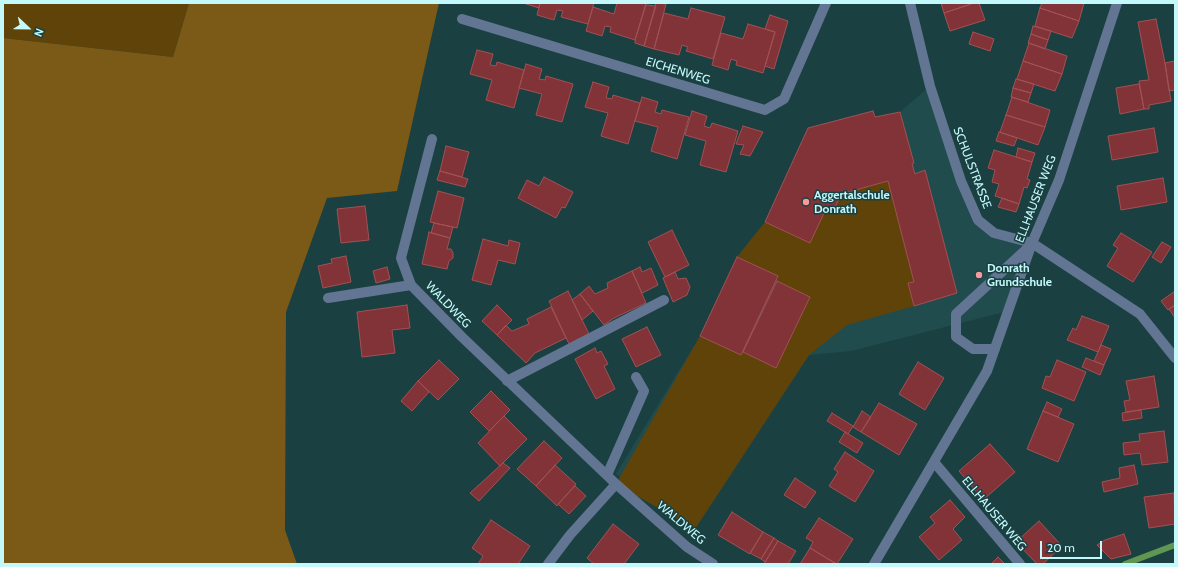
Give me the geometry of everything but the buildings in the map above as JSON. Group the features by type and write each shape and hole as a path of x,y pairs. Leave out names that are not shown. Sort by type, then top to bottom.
{"street":[{"name":"EICHENWEG","path":"462,19 765,110 784,99 826,3"},
{"name":"SCHULSTRASSE","path":"910,3 930,86 961,181 978,220 994,233 1032,243 1140,314 1175,358"},
{"name":"ELLHAUSER WEG","path":"874,564 987,371 1032,243 1059,180 1116,3"},
{"name":"WALDWEG","path":"432,139 401,258 411,285 462,338 616,484 687,548 713,564"},
{"path":"995,348 973,349 956,337 956,314 1032,243"},
{"path":"328,298 411,285"},
{"path":"507,380 664,300"},
{"path":"607,475 644,391 636,377"},
{"name":"ELLHAUSER WEG","path":"934,462 1020,564"},
{"path":"548,564 570,535 616,484"}],"shaded area":[{"path":"3,3 189,3 173,57 3,38"},
{"path":"189,3 439,3 397,191 327,198 286,312 285,530 297,564 3,564 3,38 173,57"},
{"path":"930,86 978,220 994,233 1032,243 1008,311 851,351 809,355 695,529 616,474 700,336 737,257 765,222 808,128 873,111 875,117 900,112"},
{"path":"888,181 914,282 908,283 914,306 847,325 809,355 695,529 616,484 700,336 741,355 743,352 776,368 810,297 777,281 778,276 737,257 765,222 810,242 826,209 833,212 841,194"}],"waterway":[{"path":"1125,564 1175,545"}],"place":[{"name":"Aggertalschule Donrath","path":"806,202"},
{"name":"Donrath Grundschule","path":"979,275"}]}
